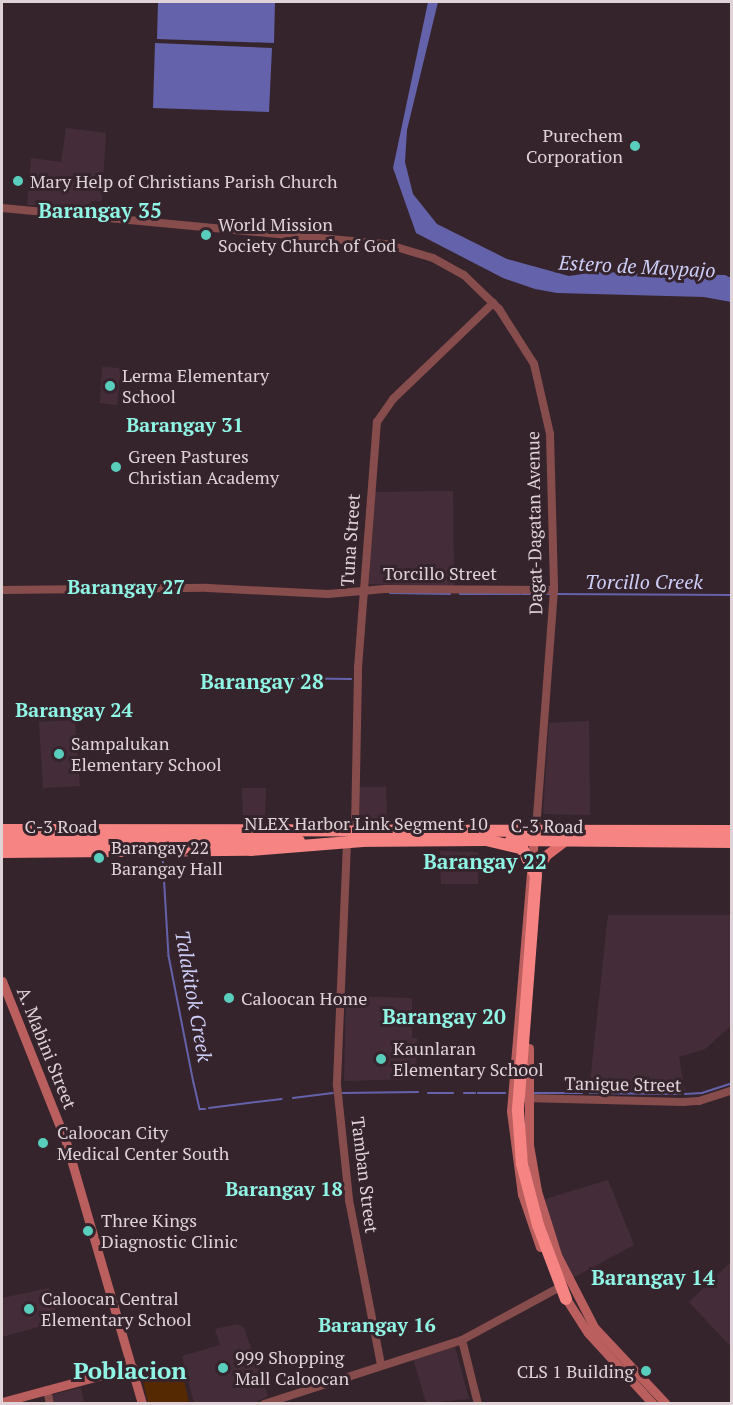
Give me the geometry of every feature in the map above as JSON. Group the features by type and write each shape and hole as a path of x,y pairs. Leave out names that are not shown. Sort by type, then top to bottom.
{"highway":[{"path":"90,830 231,821"},
{"name":"NLEX Harbor Link Segment 10","path":"2,829 732,830"},
{"path":"486,840 522,848 536,874 518,1111 522,1164 538,1225 566,1299"},
{"name":"NLEX Harbor Link Segment 10","path":"2,841 486,840 732,843"},
{"path":"2,852 225,850 363,841"}],"main road":[{"name":"Dagat-Dagatan Avenue","path":"536,828 535,868 512,1098 513,1140 522,1194 533,1230 566,1299 588,1333 652,1404"},
{"name":"C-3 Road","path":"2,829 732,830"},
{"name":"C-3 Road","path":"2,841 732,843"},
{"path":"511,842 535,868 563,843"},
{"name":"Dagat-Dagatan Avenue","path":"535,868 529,1101 537,1191 568,1283 615,1353 666,1404"},
{"name":"A. Mabini Street","path":"2,981 64,1137 142,1404"},
{"path":"2,1402 132,1367"}],"street":[{"name":"Dagat-Dagatan Avenue","path":"2,208 259,233 364,240 409,249 464,275 493,303 529,354 543,391 551,457 554,590 536,828"},
{"name":"Tuna Street","path":"355,829 363,591 377,422 391,401 493,303"},
{"name":"Torcillo Street","path":"2,590 208,588 328,594 363,591 554,590"},
{"name":"Tamban Street","path":"347,843 338,1092 349,1200 381,1365"},
{"name":"Tanigue Street","path":"512,1098 529,1101 683,1102 699,1101 732,1090"},
{"path":"264,1404 462,1340 560,1287"},
{"path":"462,1340 478,1404"},
{"path":"47,1390 50,1404"}],"shaded area":[{"path":"158,2 275,2 274,43 157,39"},
{"path":"428,2 438,2 407,130 405,162 413,194 437,224 507,259 569,276 596,272 725,275 731,278 731,302 704,297 557,293 535,289 503,278 416,233 393,168"},
{"path":"155,43 272,48 269,112 153,108"},
{"path":"66,128 106,133 102,201 91,201 90,207 27,205 31,158 61,162"},
{"name":"Lerma Elementary School","path":"102,367 121,368 117,405 100,403"},
{"path":"453,491 454,587 369,584 372,492"},
{"name":"Sampalukan Elementary School","path":"75,720 80,786 43,788 39,722"},
{"path":"589,721 590,815 543,814 549,723"},
{"path":"359,787 386,787 387,818 360,818"},
{"path":"242,788 266,788 265,818 243,818"},
{"path":"440,851 478,852 478,884 441,884"},
{"path":"608,915 731,915 731,1026 705,1049 679,1057 685,1091 589,1091"},
{"name":"Kaunlaran Elementary School","path":"346,996 412,998 412,1038 417,1038 416,1079 344,1081"},
{"path":"608,1180 634,1245 571,1279 547,1217 545,1199"},
{"path":"731,1262 731,1347 689,1302"},
{"name":"Caloocan Central Elementary School","path":"49,1288 59,1321 2,1337 2,1298"},
{"name":"999 Shopping Mall Caloocan","path":"238,1324 244,1328 268,1396 254,1403 194,1403 182,1356 220,1345 215,1329"},
{"path":"455,1347 469,1399 426,1403 413,1358"},
{"path":"177,1369 182,1371 189,1403 148,1403 142,1377"},
{"path":"81,1388 84,1403 52,1403 50,1395"}],"waterway":[{"name":"Torcillo Creek","path":"390,593 450,594"},
{"name":"Torcillo Creek","path":"460,594 520,594"},
{"name":"Torcillo Creek","path":"522,594 552,594"},
{"name":"Torcillo Creek","path":"557,594 732,595"},
{"path":"270,678 351,679"},
{"name":"Talakitok Creek","path":"163,855 169,956 200,1109 205,1109"},
{"path":"685,1094 702,1093 732,1083"},
{"path":"343,1093 418,1092"},
{"path":"293,1098 333,1093"},
{"path":"428,1093 453,1093"},
{"path":"464,1093 475,1093"},
{"path":"478,1093 505,1093"},
{"path":"534,1093 582,1093"},
{"path":"590,1093 680,1094"},
{"path":"209,1108 281,1099"}],"place":[{"name":"Purechem Corporation","path":"635,146"},
{"name":"Mary Help of Christians Parish Church","path":"18,181"},
{"name":"World Mission Society Church of God","path":"206,235"},
{"name":"Lerma Elementary School","path":"110,386"},
{"name":"Green Pastures Christian Academy","path":"116,467"},
{"name":"Sampalukan Elementary School","path":"59,754"},
{"name":"Barangay 22 Barangay Hall","path":"99,858"},
{"name":"Caloocan Home","path":"229,998"},
{"name":"Kaunlaran Elementary School","path":"381,1059"},
{"name":"Caloocan City Medical Center South","path":"43,1143"},
{"name":"Three Kings Diagnostic Clinic","path":"88,1231"},
{"name":"Caloocan Central Elementary School","path":"29,1309"},
{"name":"999 Shopping Mall Caloocan","path":"223,1368"},
{"name":"CLS 1 Building","path":"646,1371"}],"district":[{"name":"Barangay 35","path":"100,210"},
{"name":"Barangay 31","path":"185,424"},
{"name":"Barangay 27","path":"126,586"},
{"name":"Barangay 28","path":"262,681"},
{"name":"Barangay 24","path":"74,709"},
{"name":"Barangay 22","path":"485,861"},
{"name":"Barangay 20","path":"444,1016"},
{"name":"Barangay 18","path":"284,1188"},
{"name":"Barangay 14","path":"653,1277"},
{"name":"Barangay 16","path":"377,1324"},
{"name":"Poblacion","path":"130,1371"}],"water label":[{"name":"Estero de Maypajo","path":"637,266"}]}
